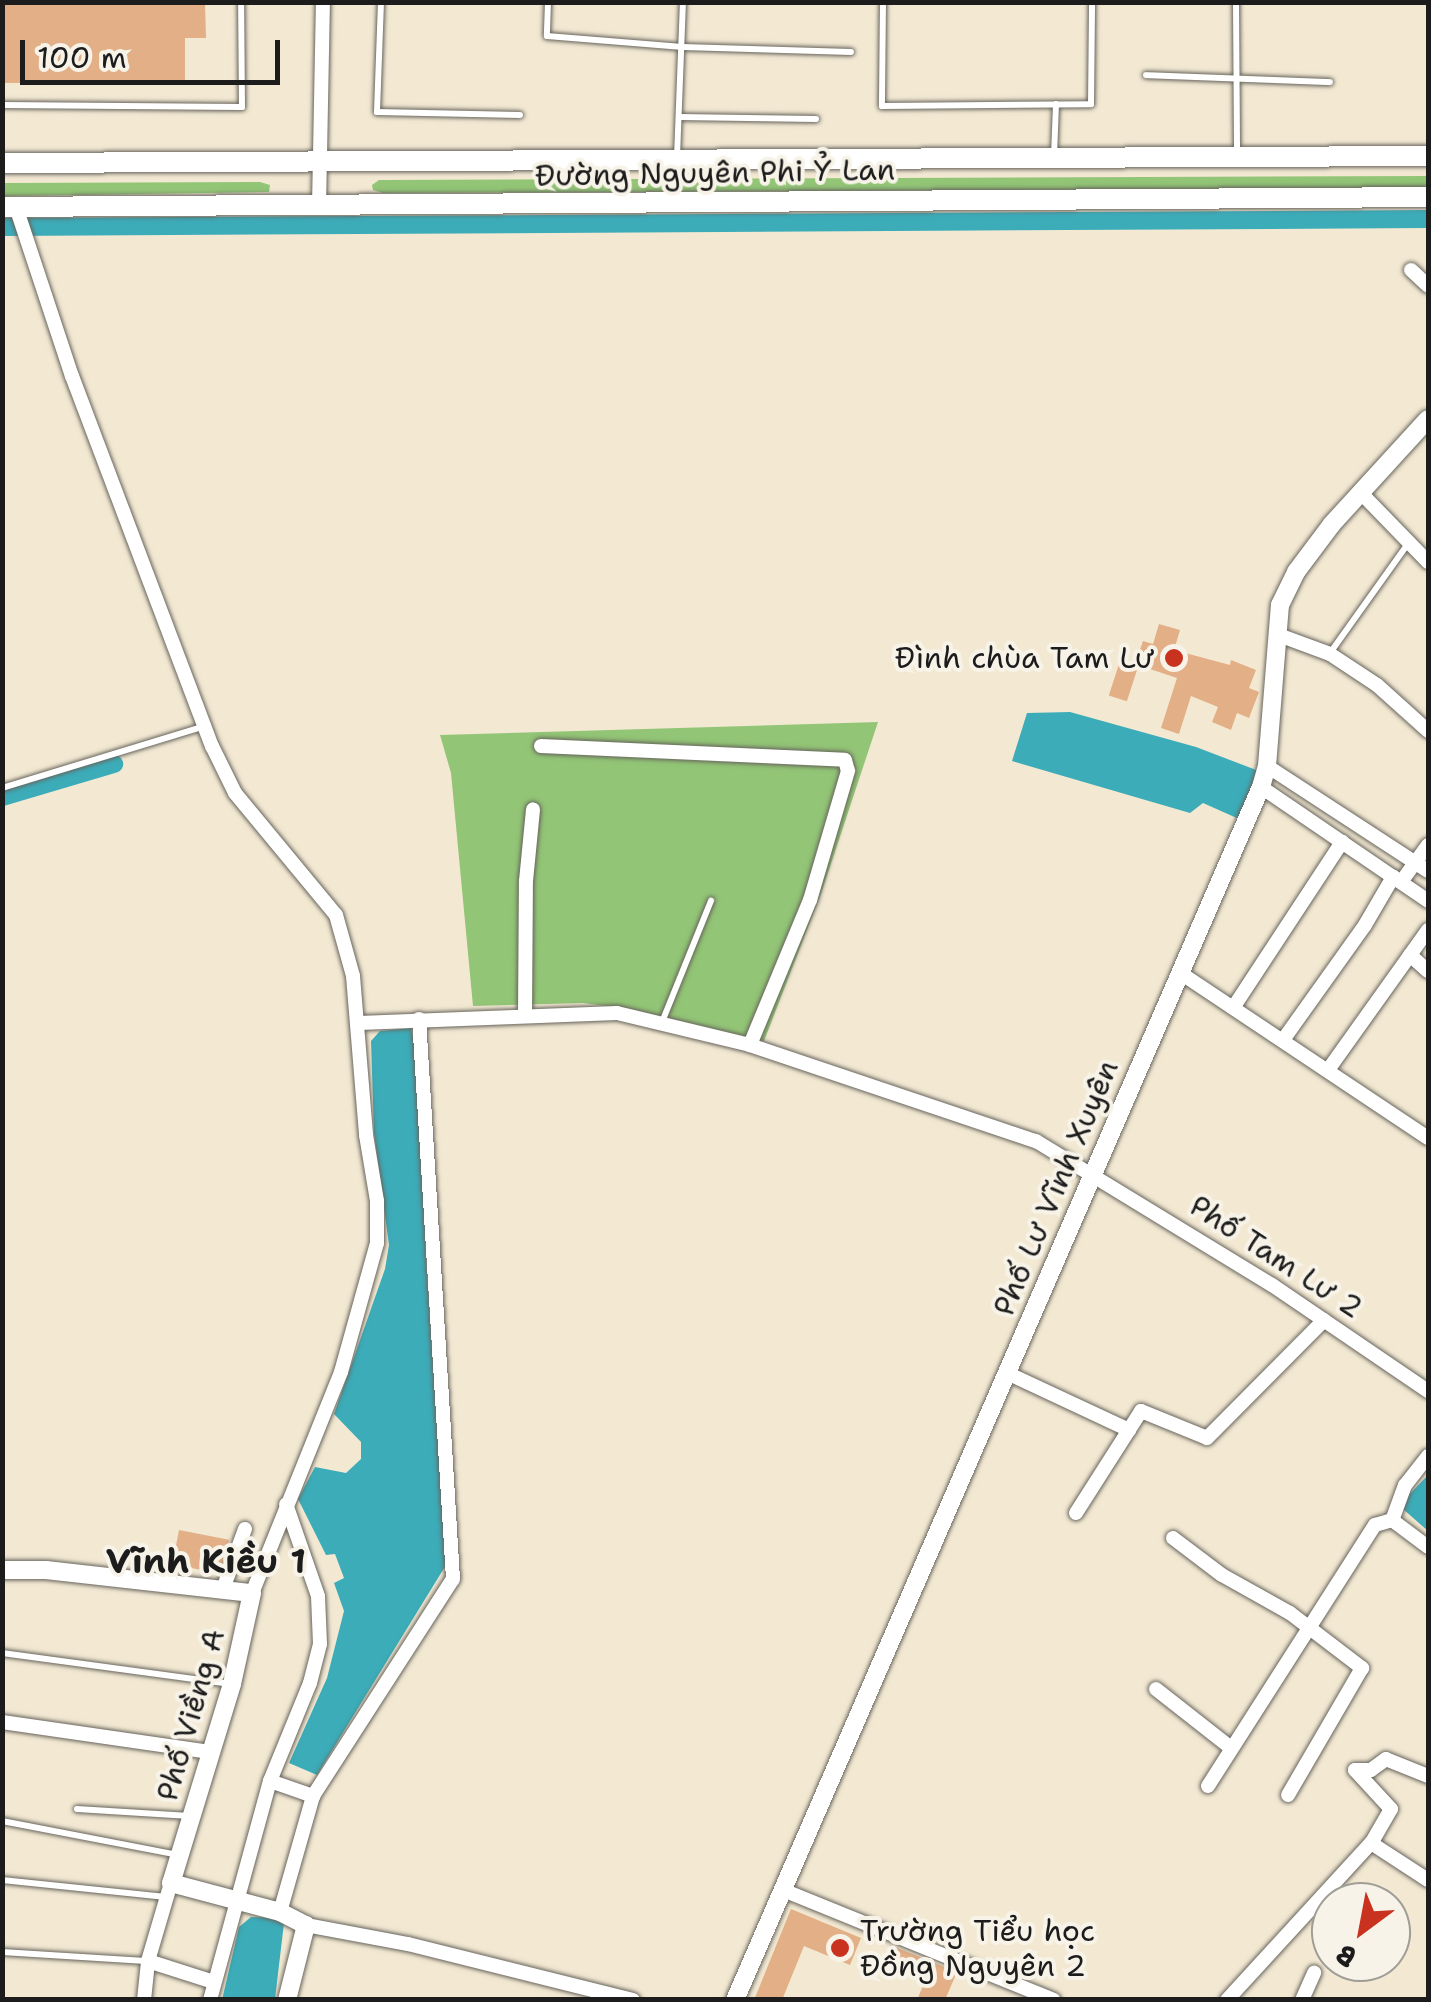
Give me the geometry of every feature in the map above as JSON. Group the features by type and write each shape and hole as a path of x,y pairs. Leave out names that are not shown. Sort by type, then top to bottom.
{"main road":[{"name":"Đường Nguyên Phi Ỷ Lan","path":"2,163 1428,156"},
{"name":"Đường Nguyên Phi Ỷ Lan","path":"16,218 320,207 1428,197"}],"street":[{"path":"320,207 323,2"},
{"path":"16,218 146,579 212,746 235,793 320,891 347,944 359,1024 377,1244 341,1372 252,1594"},
{"path":"1411,270 1428,286"},
{"name":"Phố Lư Vĩnh Xuyên","path":"735,2000 1261,787 1267,766 1280,605 1296,572 1428,419"},
{"path":"1362,494 1428,562"},
{"path":"1276,634 1330,654 1376,684 1428,731"},
{"path":"542,746 845,760 848,771 810,900 750,1045"},
{"path":"1267,766 1428,871"},
{"path":"1261,787 1428,901"},
{"path":"526,1015 526,881 533,808"},
{"path":"1234,1008 1342,842"},
{"path":"1283,1040 1397,880 1428,845"},
{"path":"1328,1070 1428,930"},
{"path":"1410,954 1428,971"},
{"path":"1179,972 1428,1138"},
{"name":"Phố Tam Lư 2","path":"359,1024 617,1013 750,1045 1036,1140 1092,1171 1428,1391"},
{"path":"277,1911 313,1796 453,1578 419,1019"},
{"path":"1076,1512 1141,1411 1207,1438 1324,1320"},
{"path":"1007,1373 1128,1430"},
{"path":"1392,1520 1406,1486 1428,1456"},
{"path":"210,2000 270,1781 310,1683 320,1644 318,1596 286,1504"},
{"path":"1392,1520 1428,1547"},
{"path":"1208,1786 1312,1630 1375,1525 1392,1520"},
{"path":"223,1589 245,1530"},
{"path":"1173,1538 1362,1668 1288,1795"},
{"name":"Phố Viềng A","path":"2,1570 46,1570 252,1594 232,1684 169,1890"},
{"path":"1156,1690 1231,1748"},
{"path":"2,1722 210,1752"},
{"path":"1227,2000 1371,1843 1390,1809 1355,1770 1371,1770 1386,1758 1428,1776"},
{"path":"270,1781 313,1796"},
{"path":"1371,1843 1428,1880"},
{"path":"144,2000 148,1961 169,1890 235,1900 277,1911 306,1925 408,1944 634,2000"},
{"path":"783,1890 1043,1997"},
{"path":"287,2000 306,1925"},
{"path":"148,1961 214,1982"}],"lane":[{"path":"2,105 242,106 241,2"},
{"path":"381,2 378,112 520,115"},
{"path":"548,2 547,36 682,48 851,52"},
{"path":"677,158 683,2"},
{"path":"883,2 882,106 1091,104 1092,2"},
{"path":"1236,2 1237,156"},
{"path":"1146,75 1330,82"},
{"path":"1054,157 1056,104"},
{"path":"679,116 816,119"},
{"path":"1330,654 1409,542"},
{"path":"2,788 206,726"},
{"path":"662,1024 710,901"},
{"path":"2,1653 232,1684"},
{"path":"77,1809 191,1816"},
{"path":"2,1821 180,1855"},
{"path":"2,1880 169,1890"},
{"path":"2,1952 148,1961"}],"green space":[{"path":"1428,176 1428,188 383,193 373,190 372,185 379,180"},
{"path":"3,183 270,185 269,192 3,196"},
{"path":"878,722 822,891 764,1041 631,1009 583,1003 473,1006 451,773 440,735"}],"water":[{"path":"1070,712 1196,747 1264,773 1239,819 1203,803 1190,813 1012,761 1027,713"},
{"path":"411,1028 420,1074 426,1257 446,1565 317,1775 289,1763 327,1678 344,1611 334,1583 344,1578 335,1554 326,1555 298,1499 315,1467 346,1473 361,1459 361,1442 334,1414 385,1269 389,1245 374,1133 371,1041 380,1031"},
{"path":"1428,1475 1428,1531 1403,1509 1403,1501"},
{"path":"251,1917 277,1918 284,1923 275,1999 222,2000 239,1927"}],"building":[{"path":"2,2 205,2 206,38 185,38 185,82 2,83"},
{"path":"1159,624 1180,630 1174,650 1230,665 1231,660 1256,670 1249,688 1259,692 1249,718 1237,713 1231,730 1212,722 1218,707 1191,696 1179,734 1161,728 1177,678 1135,664 1143,641 1153,644"},
{"path":"1119,664 1137,670 1127,701 1109,695"},
{"path":"179,1530 229,1540 222,1574 172,1564"},
{"path":"791,1909 861,1938 850,1965 804,1946 782,2000 754,2000"},
{"path":"890,1945 957,1972 945,2000 917,2000 927,1976 885,1958"}],"waterway":[{"path":"2,227 1428,219"},
{"path":"2,797 114,764"}],"place":[{"name":"Đình chùa Tam Lư","path":"1174,658"},
{"name":"Trường Tiểu học Đồng Nguyên 2","path":"840,1948"}],"district":[{"name":"Vĩnh Kiều 1","path":"206,1561"}]}
